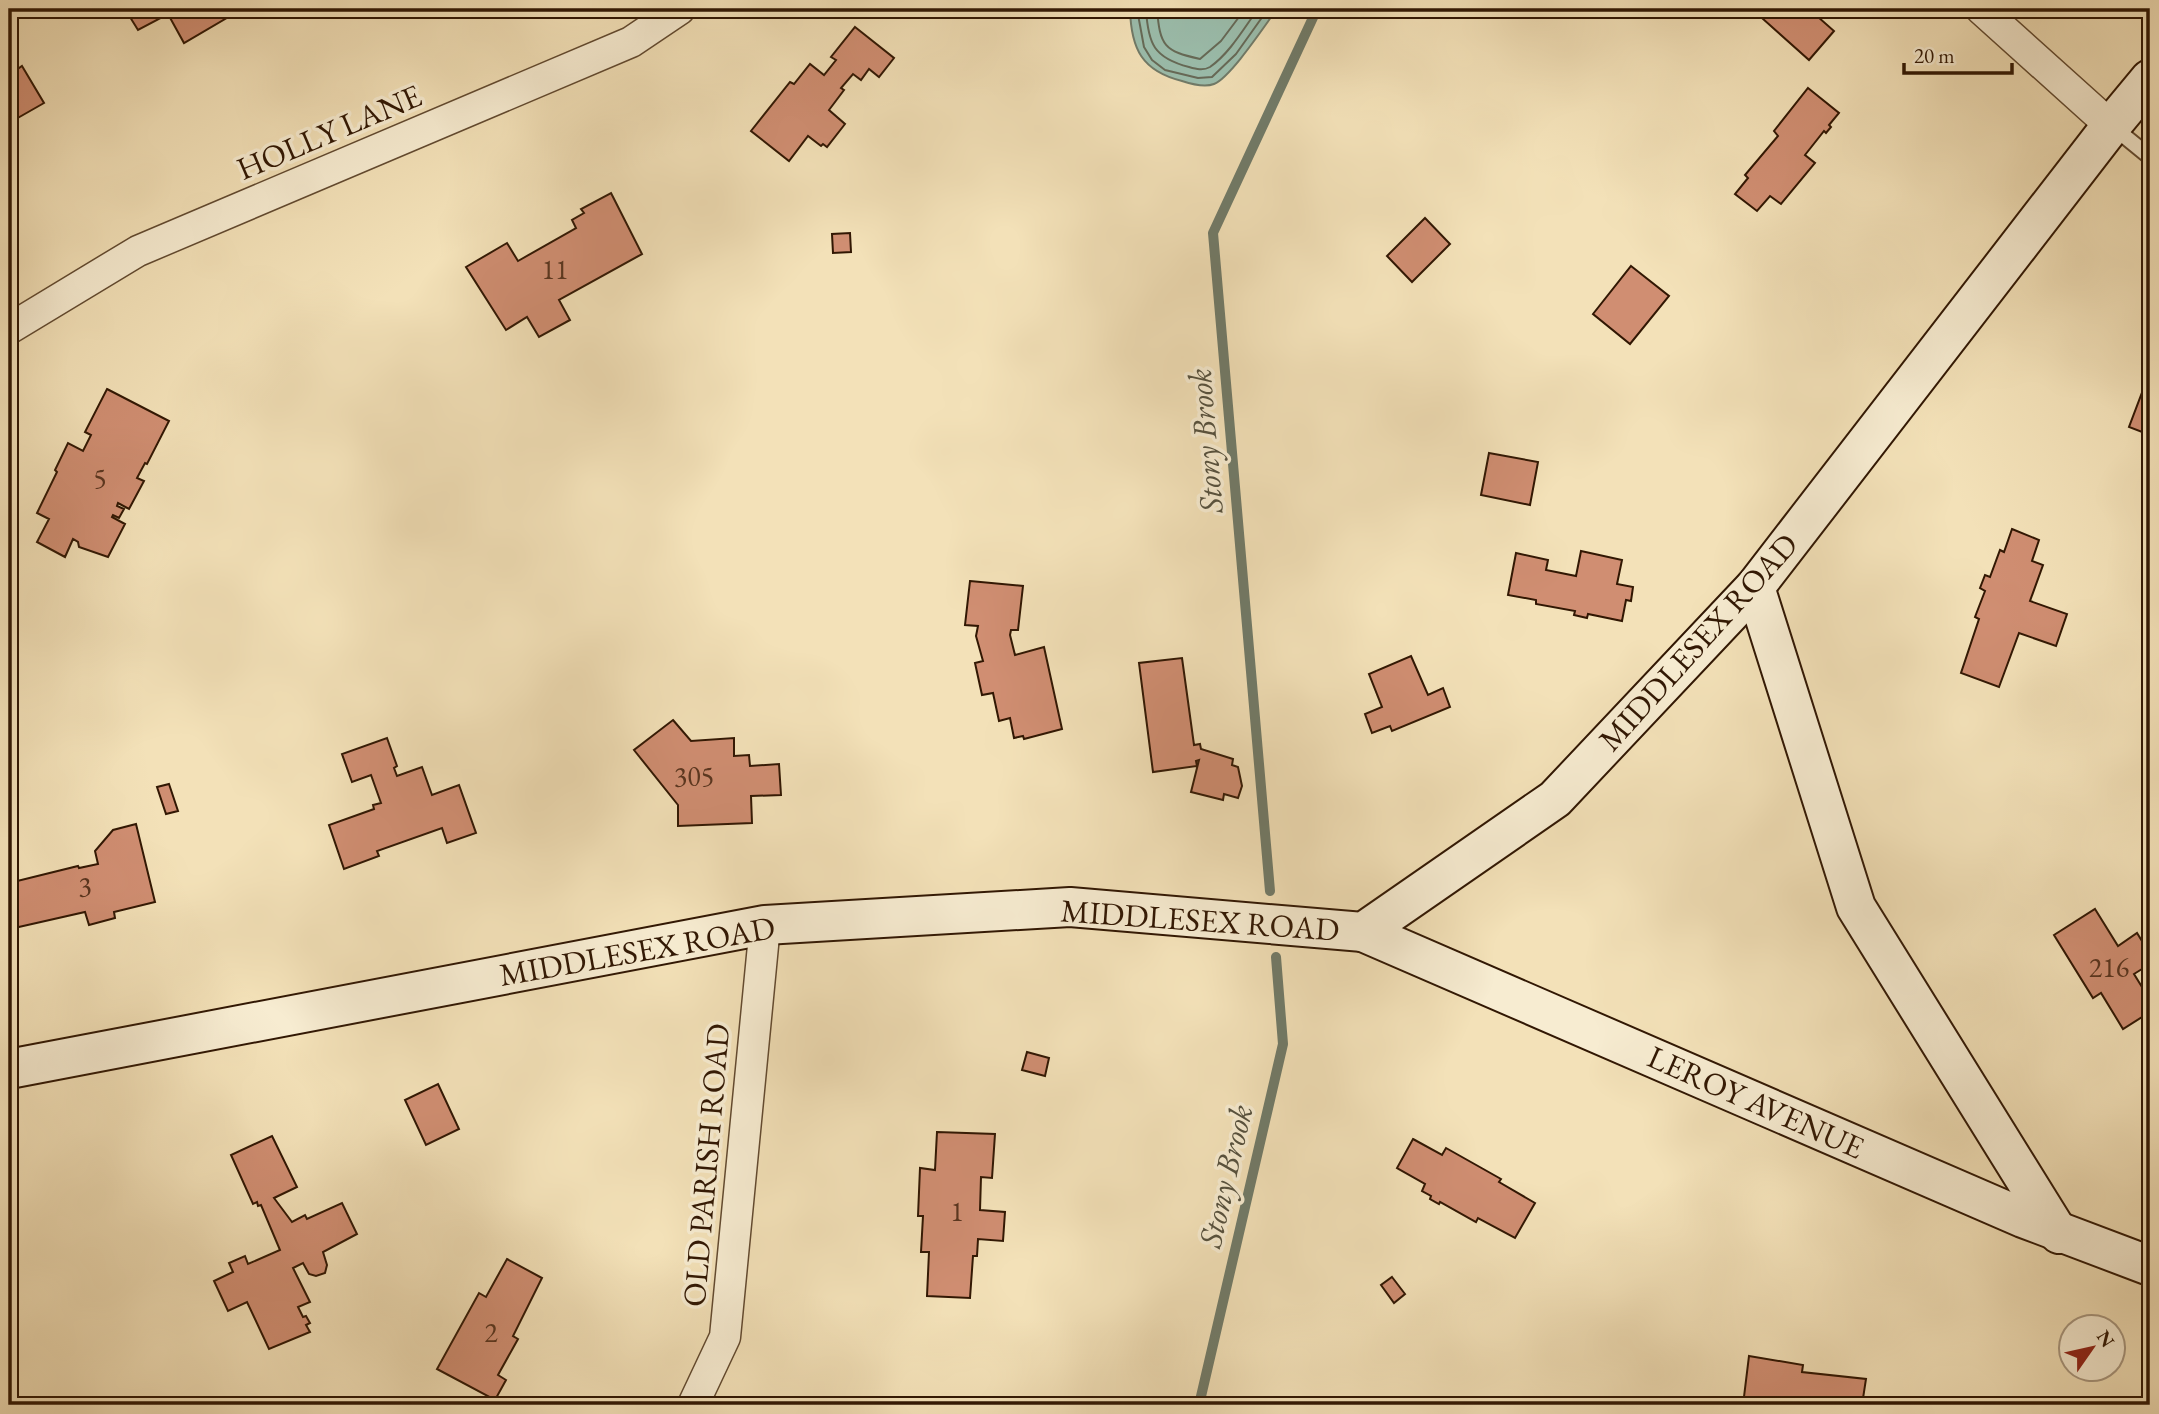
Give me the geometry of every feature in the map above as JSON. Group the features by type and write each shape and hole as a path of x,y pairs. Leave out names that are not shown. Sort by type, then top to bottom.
{"main road":[{"name":"MIDDLESEX ROAD","path":"9,1069 765,925 1070,907 1363,932 1555,799 1755,587 2111,125 2150,79"},
{"path":"1755,587 1856,907 2059,1234"},
{"name":"LEROY AVENUE","path":"1363,932 2059,1234 2150,1266"}],"street":[{"name":"HOLLY LANE","path":"9,329 138,251 631,42 680,9"},
{"path":"1981,9 2111,125"},
{"name":"OLD PARISH ROAD","path":"694,1405 725,1337 765,925"}],"lane":[{"path":"2111,125 2150,157"}],"water":[{"path":"1130,9 1277,9 1229,72 1214,84 1206,86 1168,77 1148,64 1136,47"}],"building":[{"path":"125,9 242,9 184,43 168,14 138,30"},
{"path":"1772,9 1809,9 1834,31 1809,60 1763,19"},
{"path":"855,27 894,58 879,77 869,69 861,80 853,74 841,88 844,90 829,110 845,124 827,147 823,144 821,146 808,136 789,161 751,131 790,82 794,84 810,64 824,75 836,60 831,57"},
{"path":"22,66 44,103 9,123 9,75"},
{"path":"1808,88 1839,113 1829,125 1831,127 1826,133 1824,131 1805,155 1815,163 1781,204 1770,196 1757,211 1735,194 1748,178 1745,175 1778,136 1774,131"},
{"path":"611,193 642,254 559,300 570,320 539,337 527,317 506,330 466,267 507,243 518,261 576,228 572,220 584,213 581,209"},
{"path":"1425,218 1450,244 1412,282 1387,256"},
{"path":"850,233 851,252 833,253 832,234"},
{"path":"1631,266 1669,296 1630,344 1593,314"},
{"path":"107,389 169,421 137,478 144,481 129,509 118,503 117,506 124,509 119,518 113,515 112,517 125,524 108,557 79,547 78,542 73,539 65,557 37,542 49,519 37,513 68,443 83,451 91,435 85,432"},
{"path":"2143,390 2149,393 2150,390 2150,435 2129,427"},
{"path":"1489,453 1538,462 1530,505 1481,495"},
{"path":"2012,529 2039,540 2032,561 2043,565 2030,601 2067,614 2056,646 2019,633 1999,687 1961,673 1979,619 1975,617 1985,591 1980,588 1985,575 1990,577 2000,550 2004,552"},
{"path":"1581,551 1622,560 1617,584 1633,587 1631,601 1626,600 1622,621 1588,614 1587,618 1574,615 1575,611 1536,604 1536,600 1508,595 1516,553 1548,560 1546,570 1576,576"},
{"path":"970,581 1023,586 1018,630 1011,630 1010,635 1015,655 1044,647 1062,729 1024,739 1023,736 1014,738 1010,718 999,721 993,693 982,695 975,663 983,661 976,636 978,626 965,625"},
{"path":"1411,656 1428,695 1443,688 1450,707 1392,731 1390,726 1372,733 1365,714 1382,707 1369,674"},
{"path":"1182,658 1194,745 1200,744 1201,749 1233,759 1232,765 1238,767 1242,786 1238,798 1224,794 1223,800 1191,792 1199,760 1196,761 1197,766 1153,772 1139,663"},
{"path":"673,720 691,741 734,738 734,756 749,755 750,766 779,764 781,795 751,796 752,823 678,826 678,805 634,750"},
{"path":"387,738 397,766 394,768 397,776 422,767 432,795 459,785 476,833 447,843 442,828 377,851 379,856 344,869 329,825 374,809 373,805 381,803 371,775 352,782 342,754"},
{"path":"169,784 178,811 166,814 157,787"},
{"path":"136,824 155,902 114,912 115,918 89,925 85,912 10,929 9,883 78,866 98,864 95,851 113,830"},
{"path":"2095,909 2118,946 2137,933 2150,954 2150,964 2134,974 2150,1000 2150,1012 2123,1029 2101,993 2093,998 2054,935"},
{"path":"1027,1052 1049,1058 1045,1076 1022,1070"},
{"path":"438,1084 459,1129 426,1145 405,1100"},
{"path":"937,1132 995,1134 992,1178 981,1177 980,1210 1005,1212 1003,1241 978,1239 977,1256 973,1256 970,1298 927,1296 929,1252 921,1252 923,1216 918,1216 920,1168 935,1170"},
{"path":"272,1136 297,1187 274,1198 292,1222 305,1215 307,1219 342,1203 357,1234 323,1252 327,1265 325,1273 316,1276 309,1274 303,1263 293,1268 310,1302 298,1307 310,1323 306,1325 310,1332 269,1349 247,1302 228,1311 214,1281 233,1272 229,1263 245,1256 248,1264 280,1250 261,1205 258,1206 257,1202 253,1204 231,1155"},
{"path":"1413,1139 1442,1155 1446,1148 1501,1179 1499,1182 1535,1203 1515,1238 1478,1218 1476,1222 1430,1199 1431,1196 1422,1191 1425,1184 1397,1168"},
{"path":"507,1259 542,1278 513,1336 518,1339 498,1375 506,1380 495,1400 437,1369 479,1293 486,1297"},
{"path":"1392,1277 1405,1294 1394,1303 1381,1285"},
{"path":"1749,1356 1803,1365 1802,1372 1866,1379 1862,1405 1743,1405"}],"waterway":[{"name":"Stony Brook","path":"1270,891 1213,233 1317,9"},
{"name":"Stony Brook","path":"1199,1405 1283,1044 1276,957"}]}
